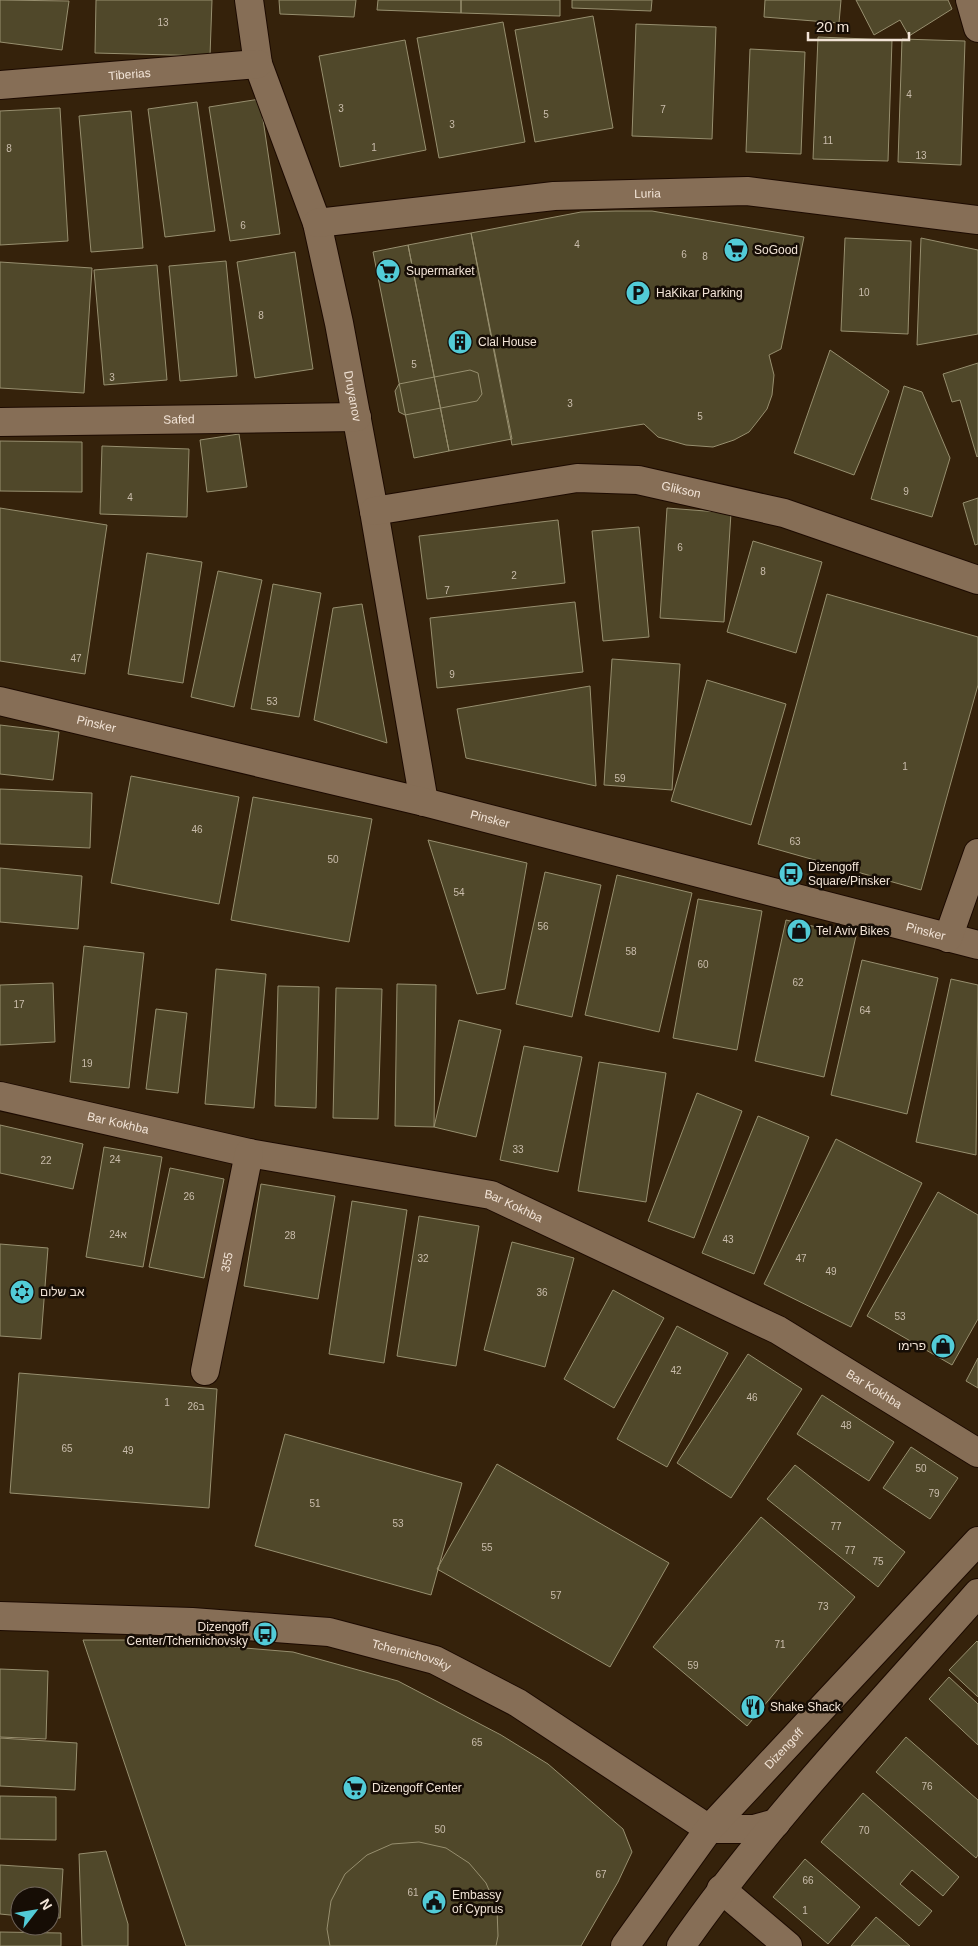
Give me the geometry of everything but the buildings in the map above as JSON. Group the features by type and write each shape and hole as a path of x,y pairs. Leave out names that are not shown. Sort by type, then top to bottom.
{"street":[{"name":"Druyanov","path":"249,0 258,64 316,223 357,417 424,802"},
{"path":"970,0 978,28"},
{"name":"Tiberias","path":"0,85 258,64"},
{"name":"Luria","path":"316,223 554,196 747,191 978,220"},
{"name":"Safed","path":"0,422 357,417"},
{"name":"Glikson","path":"374,511 577,478 638,480 704,493 784,513 978,580"},
{"name":"Pinsker","path":"0,701 424,802 978,945"},
{"path":"948,938 978,853"},
{"name":"Bar Kokhba","path":"0,1096 249,1153 491,1195 778,1330 978,1453"},
{"name":"355","path":"204,1372 249,1153"},
{"name":"Dizengoff","path":"625,1946 709,1829 978,1541"},
{"path":"681,1946 721,1888 978,1593"},
{"name":"Tchernichovsky","path":"0,1616 192,1622 328,1632 435,1660 518,1703 709,1829"},
{"path":"709,1829 754,1829 776,1824"},
{"path":"721,1888 788,1946"}],"place":[{"name":"SoGood","path":"736,250"},
{"name":"Supermarket","path":"388,271"},
{"name":"HaKikar Parking","path":"638,293"},
{"name":"Clal House","path":"460,342"},
{"name":"Dizengoff Square/Pinsker","path":"791,874"},
{"name":"Tel Aviv Bikes","path":"799,931"},
{"name":"אב שלום","path":"22,1292"},
{"name":"פרימו","path":"943,1346"},
{"name":"Dizengoff Center/Tchernichovsky","path":"265,1634"},
{"name":"Shake Shack","path":"753,1707"},
{"name":"Dizengoff Center","path":"355,1788"},
{"name":"Embassy of Cyprus","path":"434,1902"}]}
